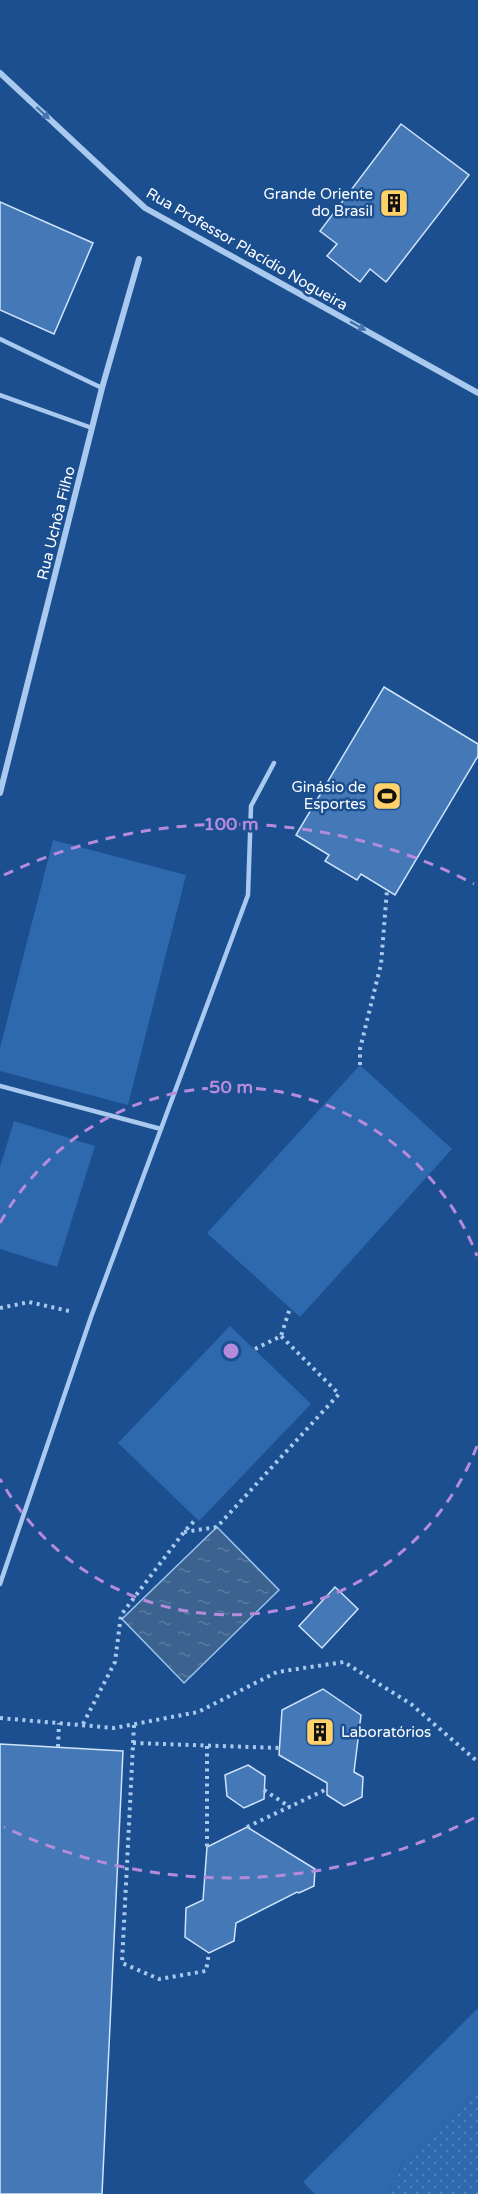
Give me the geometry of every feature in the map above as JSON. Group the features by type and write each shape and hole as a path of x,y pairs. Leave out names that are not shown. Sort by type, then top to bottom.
{"street":[{"name":"Rua Professor Placídio Nogueira","path":"0,73 145,208 478,393"},
{"name":"Rua Uchôa Filho","path":"0,793 102,388 139,259"}],"lane":[{"path":"0,339 102,388"},
{"path":"0,395 92,428"},
{"path":"0,1584 91,1317 248,895 251,806 274,764"},
{"path":"0,1086 161,1129"}],"path":[{"path":"360,1065 360,1049 381,964 387,890"},
{"path":"0,1308 29,1302 91,1317"},
{"path":"255,1349 281,1336 290,1308"},
{"path":"184,1532 217,1527 339,1394 281,1336"},
{"path":"83,1725 115,1662 121,1615 196,1519"},
{"path":"0,1718 114,1728 134,1725 198,1712 277,1672 344,1662 411,1704 478,1762"},
{"path":"58,1723 58,1747"},
{"path":"134,1725 122,1963 159,1979 206,1971 208,1953"},
{"path":"133,1743 280,1748"},
{"path":"207,1746 207,1847"},
{"path":"247,1827 327,1789"},
{"path":"264,1790 290,1807"}],"shaded area":[{"path":"53,840 186,875 128,1105 0,1071 0,1048"},
{"path":"360,1065 452,1149 300,1317 207,1233"},
{"path":"14,1121 95,1146 57,1267 0,1249 0,1167"},
{"path":"230,1326 311,1404 199,1521 118,1443"},
{"path":"478,2008 478,2089 403,2162 387,2194 315,2194 303,2182"},
{"path":"478,2089 478,2194 387,2194 403,2162"}],"water":[{"path":"217,1527 279,1590 184,1683 122,1619"}],"building":[{"name":"Grande Oriente do Brasil","path":"401,124 469,175 386,282 370,269 360,282 327,256 337,244 320,231"},
{"path":"0,202 93,243 54,334 0,310"},
{"name":"Ginásio de Esportes","path":"384,687 478,744 478,756 395,895 361,874 357,880 325,861 329,855 296,835"},
{"path":"335,1587 358,1609 322,1648 299,1626"},
{"name":"Laboratórios","path":"323,1689 361,1715 354,1772 363,1777 362,1797 344,1806 327,1795 327,1783 279,1755 282,1710"},
{"path":"0,1744 123,1751 102,2194 0,2194"},
{"path":"248,1765 265,1776 264,1799 244,1808 227,1796 225,1775"},
{"path":"247,1827 315,1869 314,1886 297,1892 236,1923 234,1941 209,1953 185,1937 186,1908 203,1900 207,1847"}],"place":[{"name":"Grande Oriente do Brasil","path":"394,203"},
{"name":"Ginásio de Esportes","path":"387,796"},
{"name":"Laboratórios","path":"320,1732"}]}
